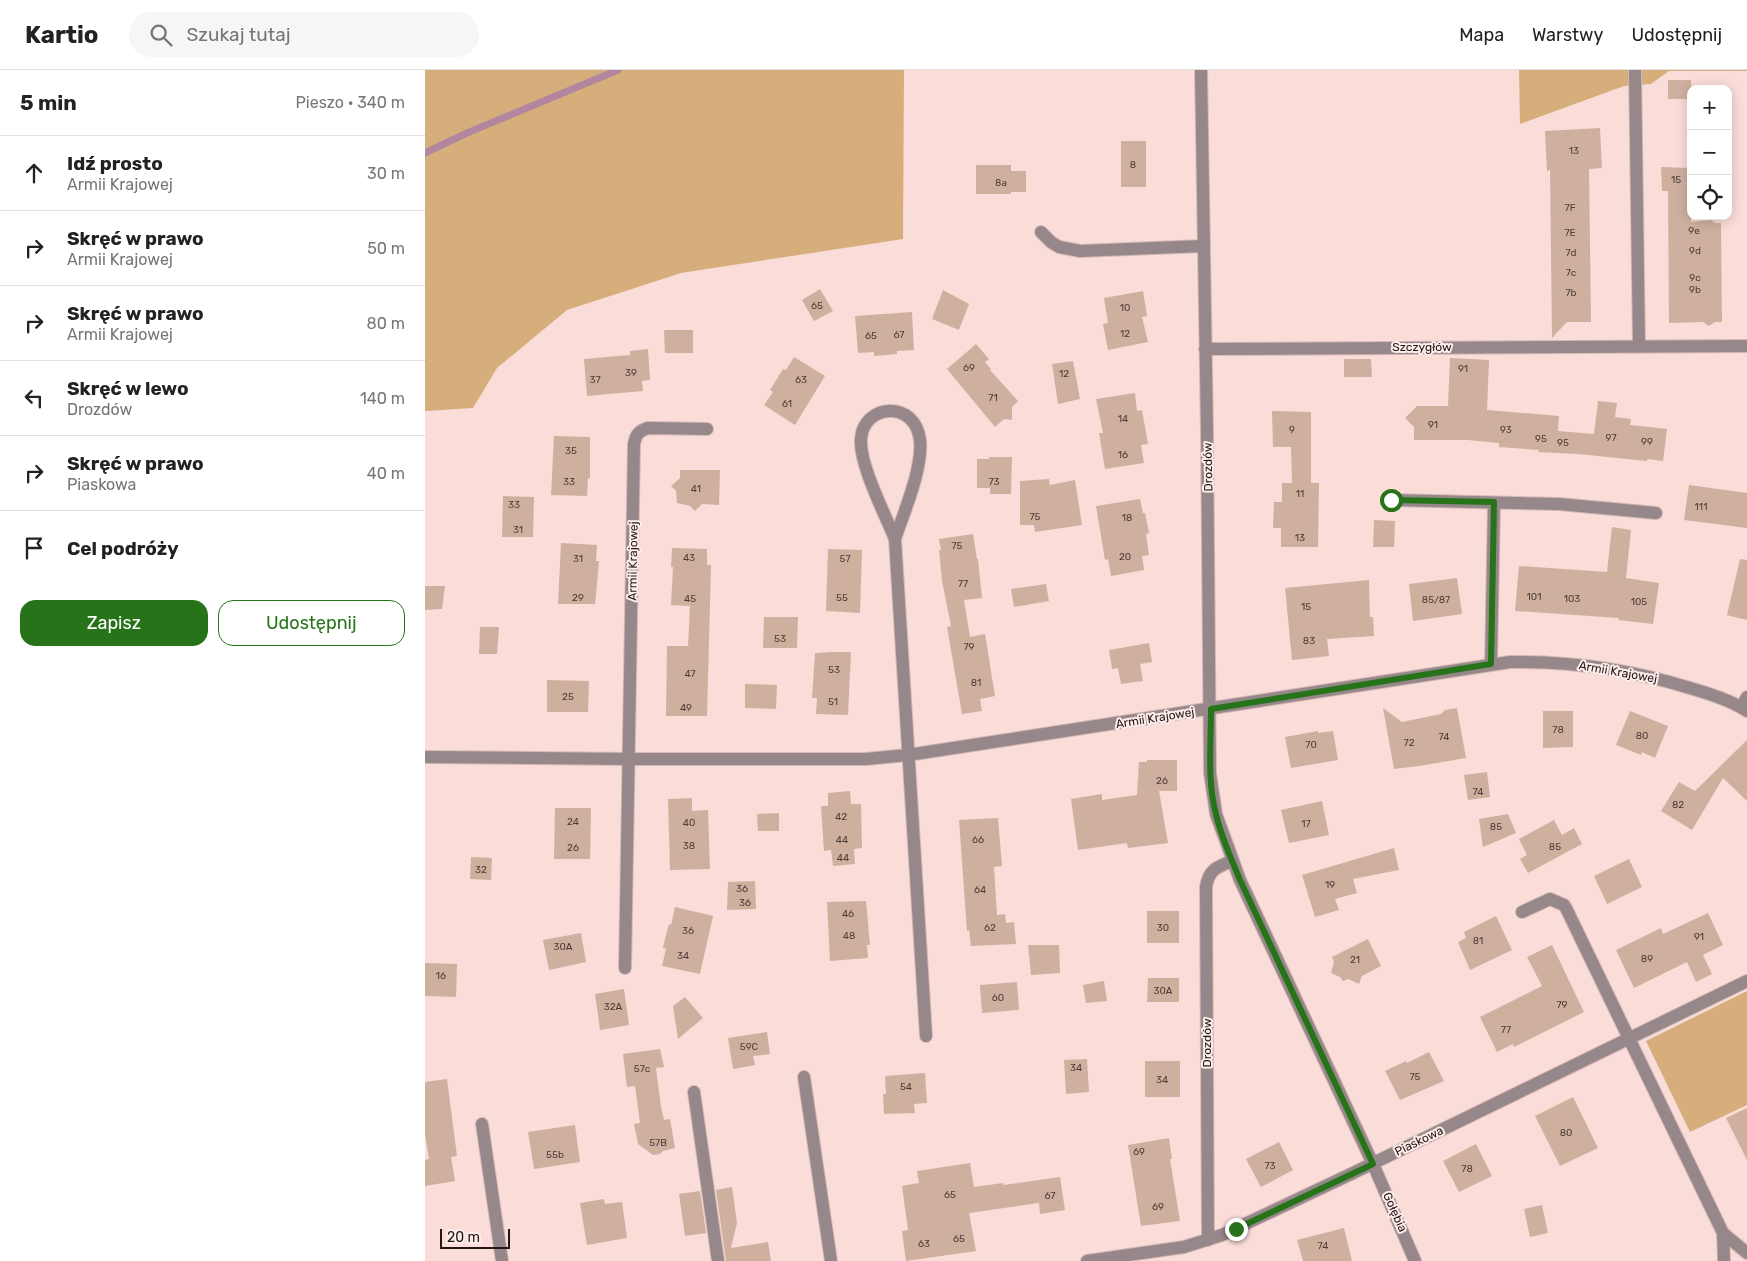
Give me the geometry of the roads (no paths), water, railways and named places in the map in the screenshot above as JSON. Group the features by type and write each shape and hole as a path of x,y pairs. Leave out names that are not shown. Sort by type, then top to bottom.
{"street":[{"name":"Drozdów","path":"1201,70 1211,709 1210,773 1212,792 1216,814 1233,861 1373,1164"},
{"path":"1635,70 1639,346"},
{"path":"1041,232 1051,242 1068,250 1203,246"},
{"name":"Szczygłów","path":"1205,349 1747,346"},
{"path":"895,539 916,475 920,450 917,429 913,422 908,416 900,412 891,411 875,415 867,422 861,438 861,447 867,470 895,539 926,1036"},
{"name":"Armii Krajowej","path":"625,968 634,444 636,436 641,430 648,428 707,429"},
{"path":"1391,500 1559,504 1656,513"},
{"path":"1491,664 1494,502"},
{"name":"Armii Krajowej","path":"425,757 852,759 907,754 1211,709 1491,664 1524,662 1559,662 1621,670 1745,705"},
{"name":"Drozdów","path":"1208,1240 1206,887 1212,872 1233,861"},
{"path":"1522,912 1550,899 1566,908 1723,1233 1724,1261"},
{"name":"Piaskowa","path":"1087,1261 1184,1247 1229,1232 1373,1164 1747,981"},
{"path":"804,1077 831,1261"},
{"path":"693,1092 718,1261"},
{"path":"482,1124 502,1261"},
{"name":"Gołębia","path":"1373,1164 1415,1261"},
{"path":"1723,1233 1747,1253"}],"waterway":[{"path":"425,153 467,133 618,70"}]}
